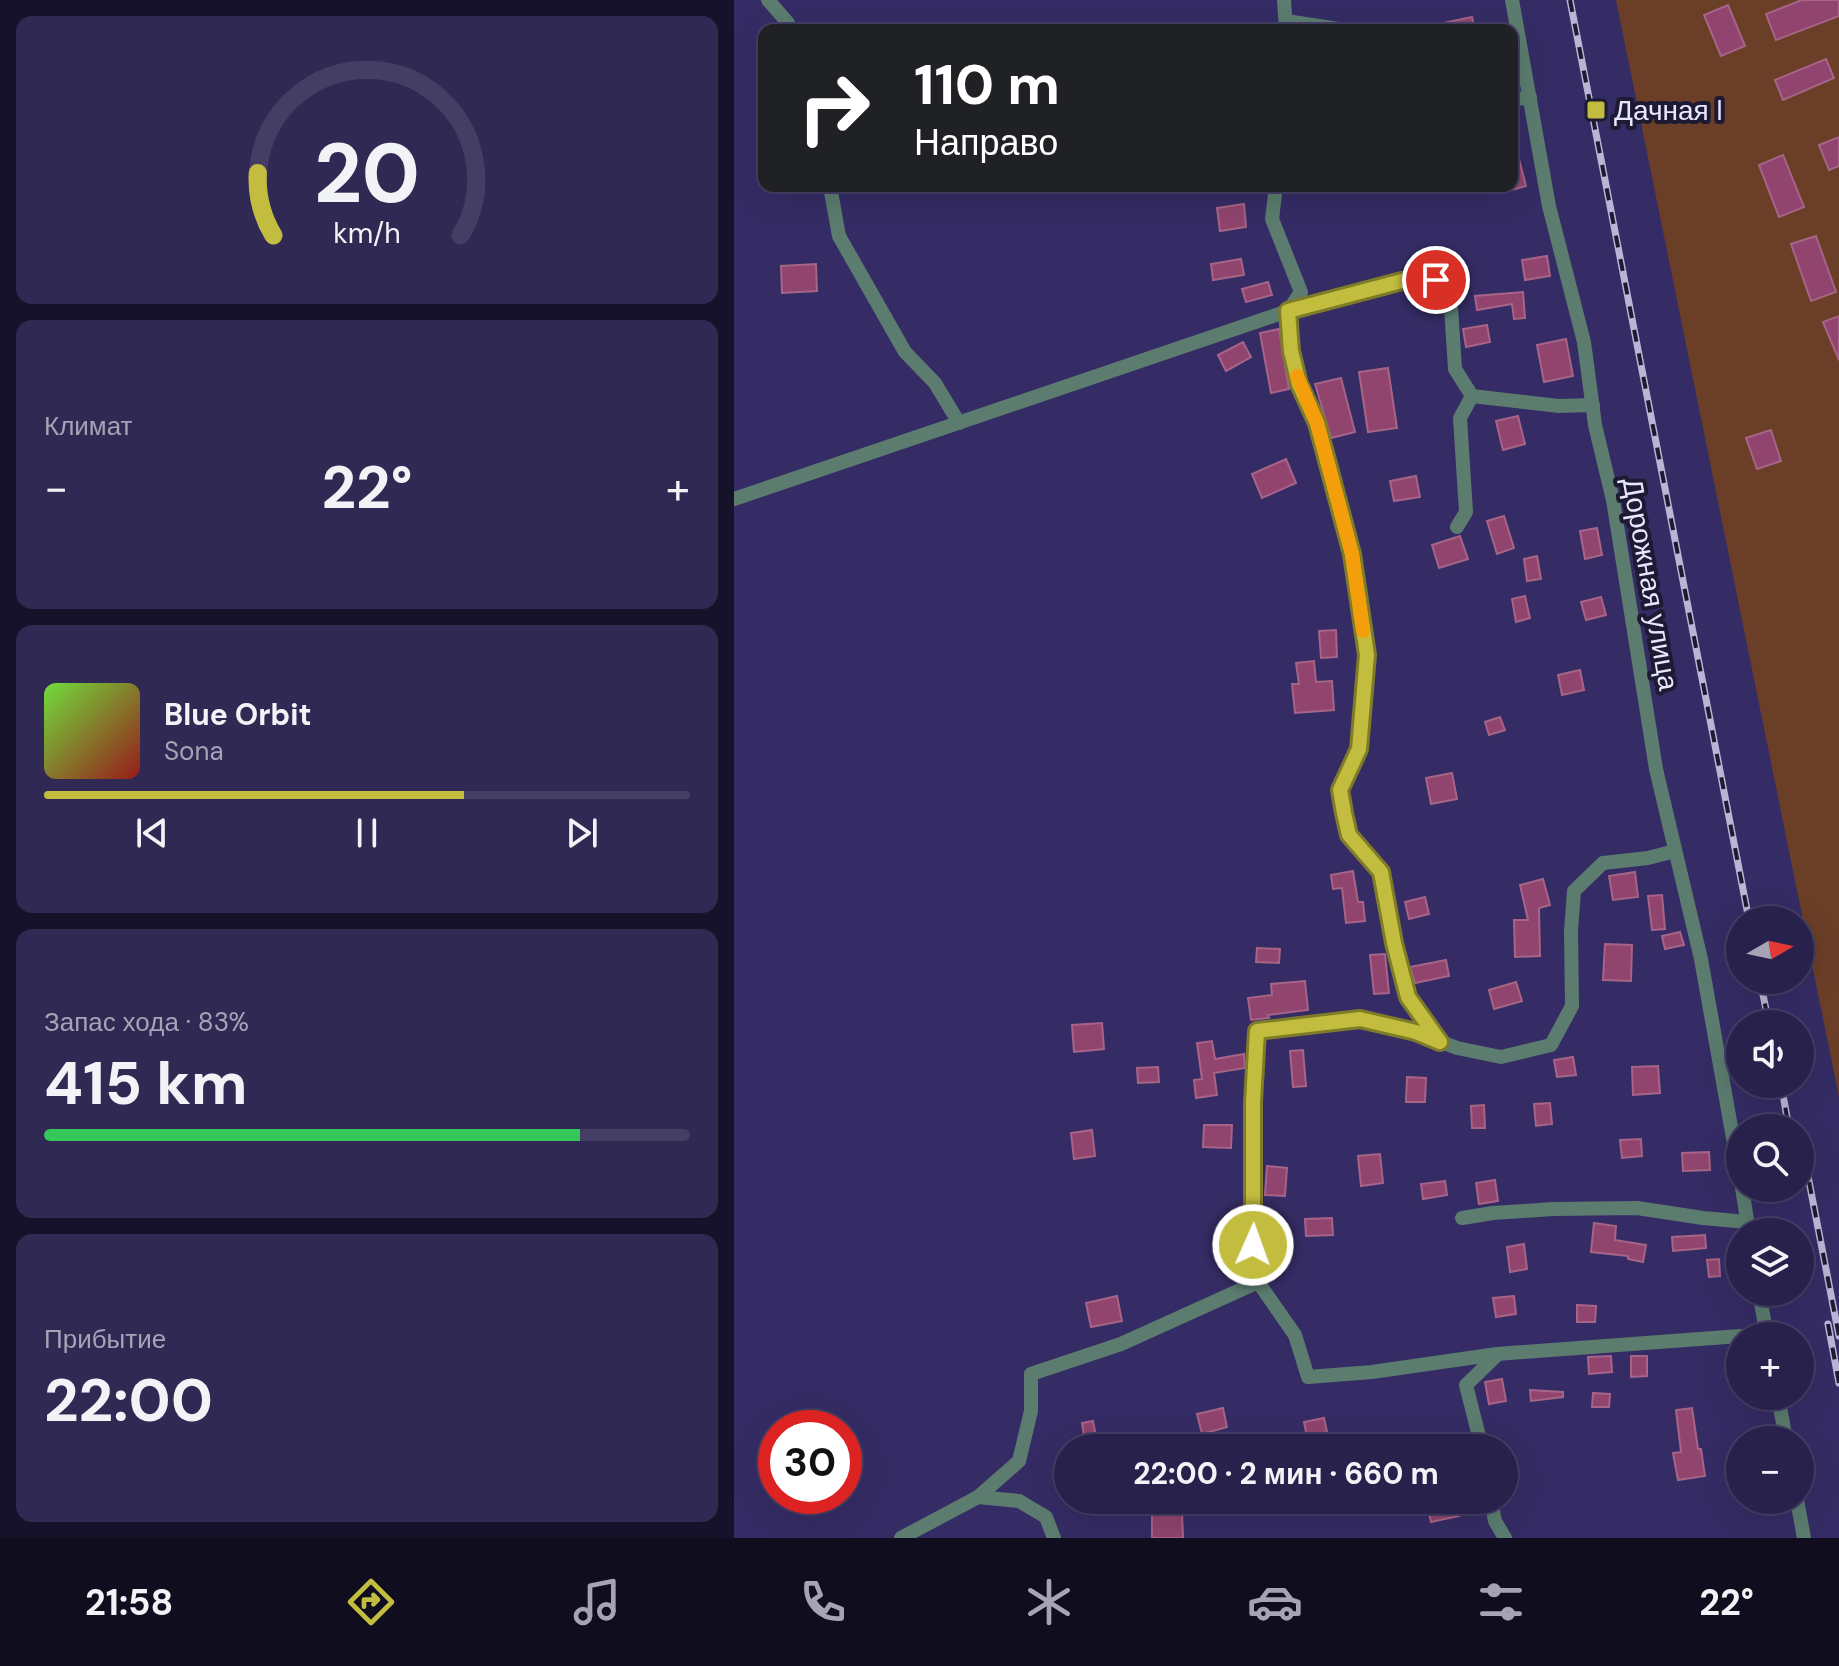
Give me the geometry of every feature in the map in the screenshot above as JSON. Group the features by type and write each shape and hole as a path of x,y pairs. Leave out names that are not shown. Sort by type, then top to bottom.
{"street":[{"path":"768,0 788,24"},
{"path":"1284,0 1286,24"},
{"name":"Дорожная улица","path":"1512,0 1516,24"},
{"name":"Дорожная улица","path":"1518,32 1549,206 1584,342 1595,425 1613,500 1656,769 1701,959 1729,1114"},
{"path":"1518,99 1530,97"},
{"path":"831,192 839,236 905,352 935,383 959,423"},
{"path":"1275,192 1272,219 1301,292 1288,311 1291,351 1299,384 1317,423 1352,554 1367,655 1359,749 1340,790 1349,835 1381,872 1408,997 1440,1042"},
{"path":"734,499 1288,311 1402,281 1436,280 1451,307 1455,369 1472,396"},
{"path":"1472,396 1559,406 1593,405"},
{"path":"1457,527 1466,512 1460,418 1472,396"},
{"path":"1675,851 1648,858 1603,863 1574,891 1572,1006 1551,1045 1501,1057 1457,1048 1416,1032 1360,1019 1257,1031 1253,1102 1253,1245 1258,1282 1295,1335 1308,1377 1372,1372 1497,1354 1726,1337"},
{"path":"1462,1218 1553,1209 1637,1208 1726,1223"},
{"path":"901,1538 978,1497 1019,1461 1031,1411 1031,1374 1121,1344 1258,1282"},
{"path":"1478,1434 1466,1385 1497,1354"},
{"path":"978,1497 1019,1501 1046,1517 1054,1538"},
{"path":"1494,1514 1505,1538"},
{"path":"1800,1514 1804,1538"}],"shaded area":[{"path":"1616,0 1839,0 1839,1097 1814,974 1814,906 1800,906"}],"building":[{"path":"1802,0 1839,0 1839,16 1776,40 1766,14"},
{"path":"1728,5 1745,46 1721,56 1704,15"},
{"path":"1472,17 1474,24 1439,24"},
{"path":"1826,59 1834,78 1783,100 1775,80"},
{"path":"1839,137 1839,166 1829,170 1819,145"},
{"path":"1783,155 1804,207 1779,217 1759,165"},
{"path":"1518,156 1526,186 1518,188"},
{"path":"1244,204 1246,227 1220,231 1217,208"},
{"path":"1816,236 1836,292 1811,301 1791,244"},
{"path":"1547,256 1550,276 1525,280 1522,260"},
{"path":"1241,259 1244,275 1213,280 1211,264"},
{"path":"816,264 817,291 782,293 781,266"},
{"path":"1268,282 1272,295 1246,302 1242,289"},
{"path":"1523,292 1525,318 1514,319 1512,304 1477,310 1475,296"},
{"path":"1839,316 1839,360 1823,322"},
{"path":"1487,325 1490,342 1466,347 1463,329"},
{"path":"1279,329 1289,389 1271,393 1260,333"},
{"path":"1566,339 1573,376 1544,382 1537,345"},
{"path":"1243,342 1251,357 1226,371 1218,355"},
{"path":"1388,368 1397,428 1368,432 1359,372"},
{"path":"1341,378 1355,432 1331,438 1315,384"},
{"path":"1518,416 1525,444 1503,450 1496,421"},
{"path":"1771,430 1781,461 1757,469 1746,438"},
{"path":"1286,459 1296,483 1262,498 1252,474"},
{"path":"1416,476 1420,497 1394,501 1390,481"},
{"path":"1504,516 1514,548 1497,554 1487,521"},
{"path":"1597,528 1602,555 1585,559 1580,531"},
{"path":"1460,536 1468,559 1439,568 1432,545"},
{"path":"1537,556 1541,579 1527,581 1524,559"},
{"path":"1525,596 1530,618 1516,622 1512,599"},
{"path":"1601,597 1606,615 1586,620 1581,602"},
{"path":"1336,630 1337,657 1321,658 1319,631"},
{"path":"1314,661 1316,682 1332,681 1334,710 1295,713 1292,684 1299,684 1296,663"},
{"path":"1580,670 1584,690 1562,695 1558,675"},
{"path":"1500,717 1505,730 1489,735 1485,722"},
{"path":"1452,773 1457,799 1431,804 1426,778"},
{"path":"1353,871 1358,902 1363,902 1365,921 1346,923 1342,888 1333,889 1331,875"},
{"path":"1635,872 1638,897 1613,900 1609,876"},
{"path":"1543,879 1550,905 1539,908 1540,956 1515,957 1514,920 1528,920 1520,885"},
{"path":"1662,895 1665,929 1652,930 1648,896"},
{"path":"1425,897 1429,914 1409,919 1405,902"},
{"path":"1680,932 1684,945 1665,949 1662,936"},
{"path":"1605,944 1632,945 1631,981 1603,980"},
{"path":"1257,948 1280,949 1279,963 1256,962"},
{"path":"1385,954 1389,993 1374,994 1370,955"},
{"path":"1446,960 1449,976 1415,983 1410,967"},
{"path":"1305,981 1308,1010 1251,1020 1248,998 1272,995 1271,984"},
{"path":"1516,982 1522,1001 1494,1009 1489,990"},
{"path":"1102,1023 1104,1049 1074,1052 1072,1025"},
{"path":"1212,1041 1215,1059 1244,1054 1245,1068 1214,1073 1217,1095 1196,1098 1194,1080 1202,1079 1197,1043"},
{"path":"1303,1050 1306,1086 1293,1087 1290,1051"},
{"path":"1573,1057 1576,1075 1557,1077 1554,1060"},
{"path":"1658,1066 1660,1093 1633,1095 1632,1067"},
{"path":"1158,1067 1159,1082 1138,1083 1137,1068"},
{"path":"1407,1077 1426,1078 1425,1102 1406,1102"},
{"path":"1550,1103 1552,1124 1536,1126 1534,1104"},
{"path":"1484,1105 1485,1128 1472,1128 1471,1106"},
{"path":"1204,1125 1232,1125 1231,1148 1203,1147"},
{"path":"1092,1130 1095,1156 1074,1159 1071,1133"},
{"path":"1641,1139 1642,1156 1622,1158 1620,1140"},
{"path":"1709,1152 1710,1170 1683,1171 1682,1153"},
{"path":"1380,1154 1383,1183 1361,1186 1358,1156"},
{"path":"1267,1166 1287,1168 1285,1196 1265,1195"},
{"path":"1495,1180 1498,1201 1479,1204 1476,1183"},
{"path":"1445,1181 1447,1195 1423,1199 1421,1184"},
{"path":"1332,1218 1333,1235 1306,1236 1305,1219"},
{"path":"1594,1223 1616,1226 1615,1240 1646,1245 1643,1262 1628,1259 1628,1256 1591,1252"},
{"path":"1705,1235 1706,1248 1673,1251 1672,1237"},
{"path":"1524,1244 1527,1269 1510,1272 1507,1247"},
{"path":"1719,1259 1720,1276 1709,1277 1707,1260"},
{"path":"1117,1296 1122,1321 1091,1327 1086,1303"},
{"path":"1514,1296 1516,1314 1496,1317 1493,1298"},
{"path":"1577,1305 1596,1306 1595,1322 1577,1322"},
{"path":"1611,1356 1612,1372 1589,1374 1588,1357"},
{"path":"1631,1356 1647,1356 1647,1376 1631,1377"},
{"path":"1502,1379 1506,1401 1489,1404 1485,1382"},
{"path":"1530,1390 1563,1392 1563,1397 1531,1401"},
{"path":"1593,1393 1610,1394 1609,1407 1592,1407"},
{"path":"1223,1408 1227,1427 1202,1434 1197,1414"},
{"path":"1692,1408 1705,1476 1678,1480 1673,1453 1681,1452 1676,1410"},
{"path":"1324,1418 1327,1432 1306,1434 1304,1422"},
{"path":"1093,1421 1095,1434 1084,1434 1082,1423"},
{"path":"1152,1514 1182,1514 1183,1538 1152,1538"},
{"path":"1429,1514 1459,1514 1459,1516 1431,1522"}],"railway":[{"path":"1570,0 1746,906"},
{"path":"1763,994 1766,1010"},
{"path":"1784,1098 1786,1114"},
{"path":"1813,1202 1839,1336"},
{"path":"1828,1324 1839,1383"}],"slow traffic":[{"path":"1297,376 1317,423 1352,554 1363,631"}],"place":[{"name":"Дачная I","path":"1596,110"}],"route":[{"path":"1253,1245 1253,1102 1257,1031 1360,1019 1416,1032 1440,1042 1408,997 1381,872 1349,835 1344,813 1340,790 1359,749 1367,655 1352,554 1317,423 1299,384 1291,351 1288,311 1402,281 1436,280"}]}
